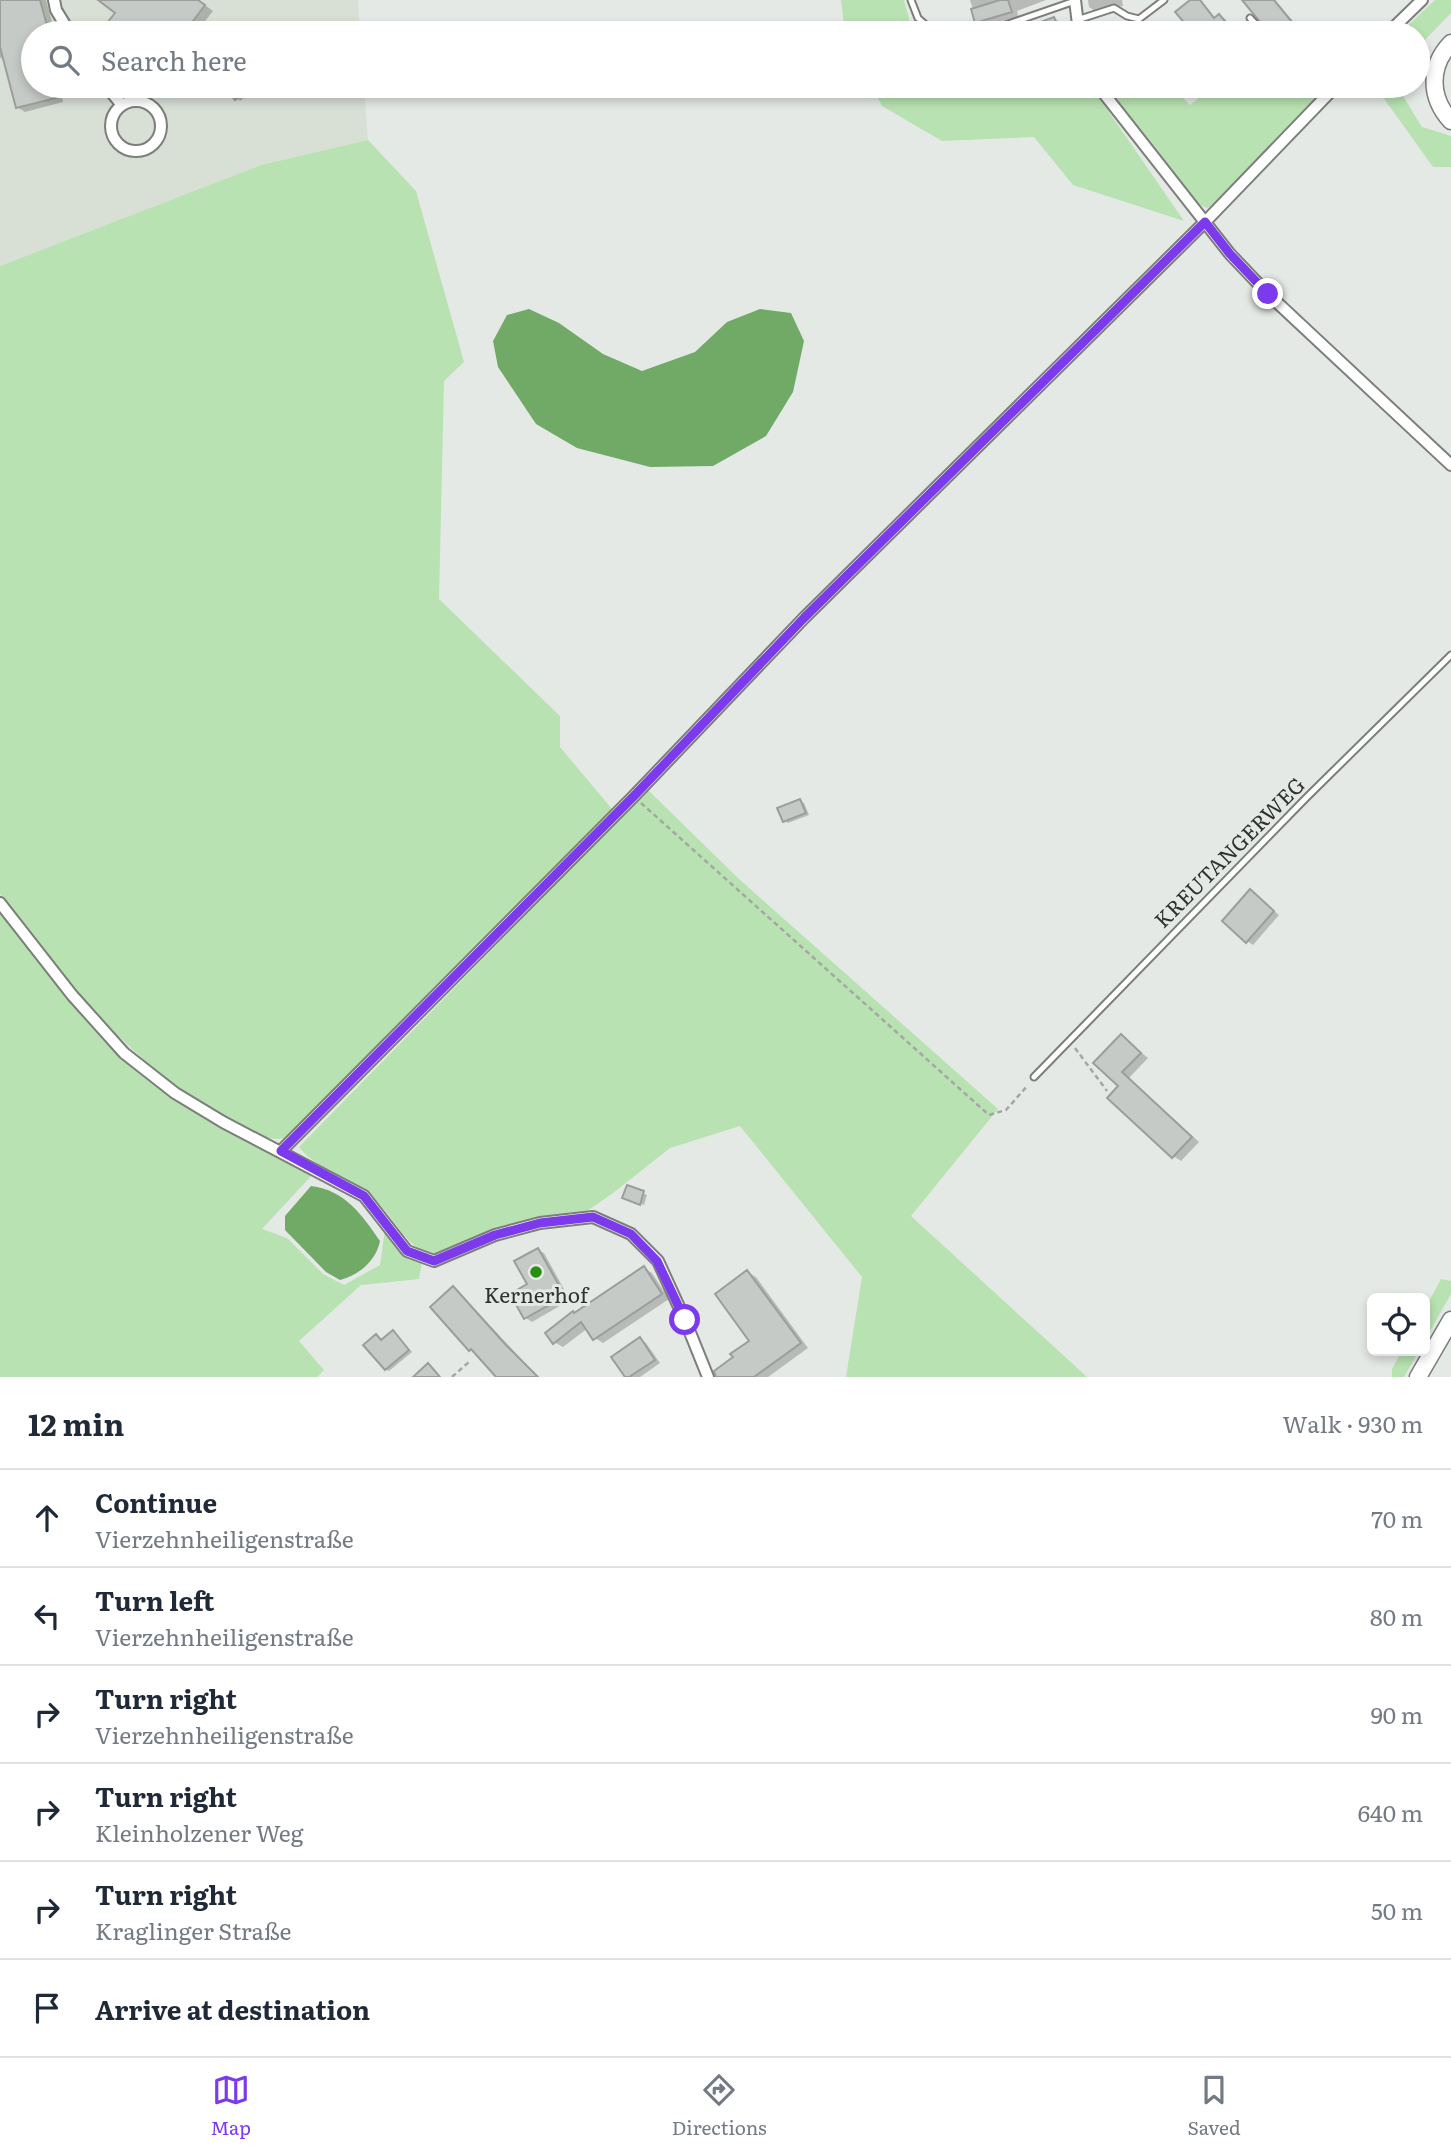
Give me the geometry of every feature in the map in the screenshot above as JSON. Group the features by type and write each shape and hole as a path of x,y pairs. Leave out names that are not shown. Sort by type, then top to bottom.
{"main road":[{"path":"1451,43 1434,70 1434,85 1441,108 1451,121"},
{"path":"1418,1377 1451,1320"}],"street":[{"path":"54,0 63,21"},
{"path":"1075,0 1077,20"},
{"path":"1400,21 1422,0"},
{"path":"117,98 122,104"},
{"path":"1107,98 1230,254 1268,294 1451,465"},
{"path":"281,1151 634,796 804,618 1205,222 1319,98"},
{"path":"137,100 151,106 160,119 160,134 150,147 135,151 120,146 111,132 112,117 122,104 137,100"},
{"path":"0,903 72,995 124,1053 175,1093 223,1122 364,1196 407,1251 434,1261 495,1235 540,1223 593,1217 631,1234 657,1261 708,1377"}],"lane":[{"path":"911,0 921,21"},
{"path":"1016,21 1075,0"},
{"path":"1077,20 1114,8 1126,16 1139,19 1164,0"},
{"path":"1250,18 1253,21"},
{"name":"KREUTANGERWEG","path":"1034,1077 1451,655"}],"path":[{"path":"634,796 989,1115 1006,1110 1034,1077"},
{"path":"1069,1039 1107,1091"},
{"path":"452,1377 470,1362"}],"shaded area":[{"path":"0,0 358,0 359,21 21,21 21,98 365,98 368,140 261,165 0,266"},
{"path":"841,0 904,0 910,21 844,21"},
{"path":"1435,0 1451,0 1451,13 1430,35 1430,21 1413,21"},
{"path":"878,98 1099,98 1184,221 1073,185 1034,137 942,141 882,106"},
{"path":"1109,98 1183,98 1190,105 1199,98 1318,98 1316,105 1216,203 1207,208 1200,205"},
{"path":"1384,98 1404,98 1422,127 1451,136 1451,167 1433,167"},
{"path":"368,140 416,191 464,362 444,381 439,599 560,716 560,747 612,809 287,1137 274,1139 255,1133 200,1101 134,1051 78,993 0,894 0,266 261,165"},
{"path":"529,309 559,323 603,354 642,371 695,352 727,322 760,309 791,313 804,341 793,392 766,436 713,466 650,467 577,448 536,424 498,367 493,341 507,315"},
{"path":"648,790 739,879 998,1109 911,1216 1087,1377 846,1377 862,1277 740,1126 670,1148 587,1211 540,1220 436,1256 417,1248 409,1241 374,1199 315,1162 299,1147"},
{"path":"0,909 73,1005 121,1058 172,1098 199,1115 313,1174 262,1229 287,1238 323,1274 344,1285 380,1265 385,1230 402,1255 422,1262 419,1279 361,1285 299,1341 324,1370 317,1377 0,1377"},
{"path":"311,1186 334,1193 352,1205 380,1241 371,1261 347,1278 340,1280 326,1272 285,1230 285,1216"},
{"path":"1441,1279 1451,1281 1451,1294 1430,1331 1430,1300"},
{"path":"1399,1356 1416,1356 1404,1377 1392,1377 1392,1369"}],"building":[{"path":"0,0 40,0 46,21 21,21 21,98 56,98 16,108 0,47"},
{"path":"98,0 198,0 205,5 193,21 109,21 115,13"},
{"path":"1008,0 1012,12 974,21 971,9"},
{"path":"1190,0 1200,0 1214,18 1219,14 1225,21 1183,21 1175,12"},
{"path":"1242,0 1274,0 1291,21 1259,21"},
{"path":"800,799 806,813 783,822 777,808"},
{"path":"1250,889 1274,911 1246,943 1222,921"},
{"path":"1121,1034 1141,1053 1122,1072 1192,1137 1172,1158 1107,1098 1118,1086 1093,1063"},
{"path":"627,1185 644,1191 640,1205 622,1198"},
{"name":"Kernerhof","path":"538,1248 565,1296 524,1319 510,1294 527,1284 514,1261"},
{"path":"644,1266 662,1294 593,1340 581,1322 553,1344 545,1333 573,1311 574,1313"},
{"path":"747,1270 801,1343 754,1377 716,1377 714,1371 733,1357 730,1354 749,1341 715,1294"},
{"path":"453,1286 538,1377 496,1377 471,1349 469,1351 430,1307"},
{"path":"393,1330 409,1350 385,1370 363,1345 376,1334 381,1340"},
{"path":"640,1337 655,1360 625,1377 611,1357"},
{"path":"428,1363 440,1377 413,1377"}],"place":[{"name":"Kernerhof","path":"536,1272"}],"route":[{"path":"685,1320 657,1261 631,1234 593,1217 540,1223 495,1235 434,1261 407,1251 364,1196 281,1151 634,796 804,618 1205,222 1230,254 1268,294"}]}
